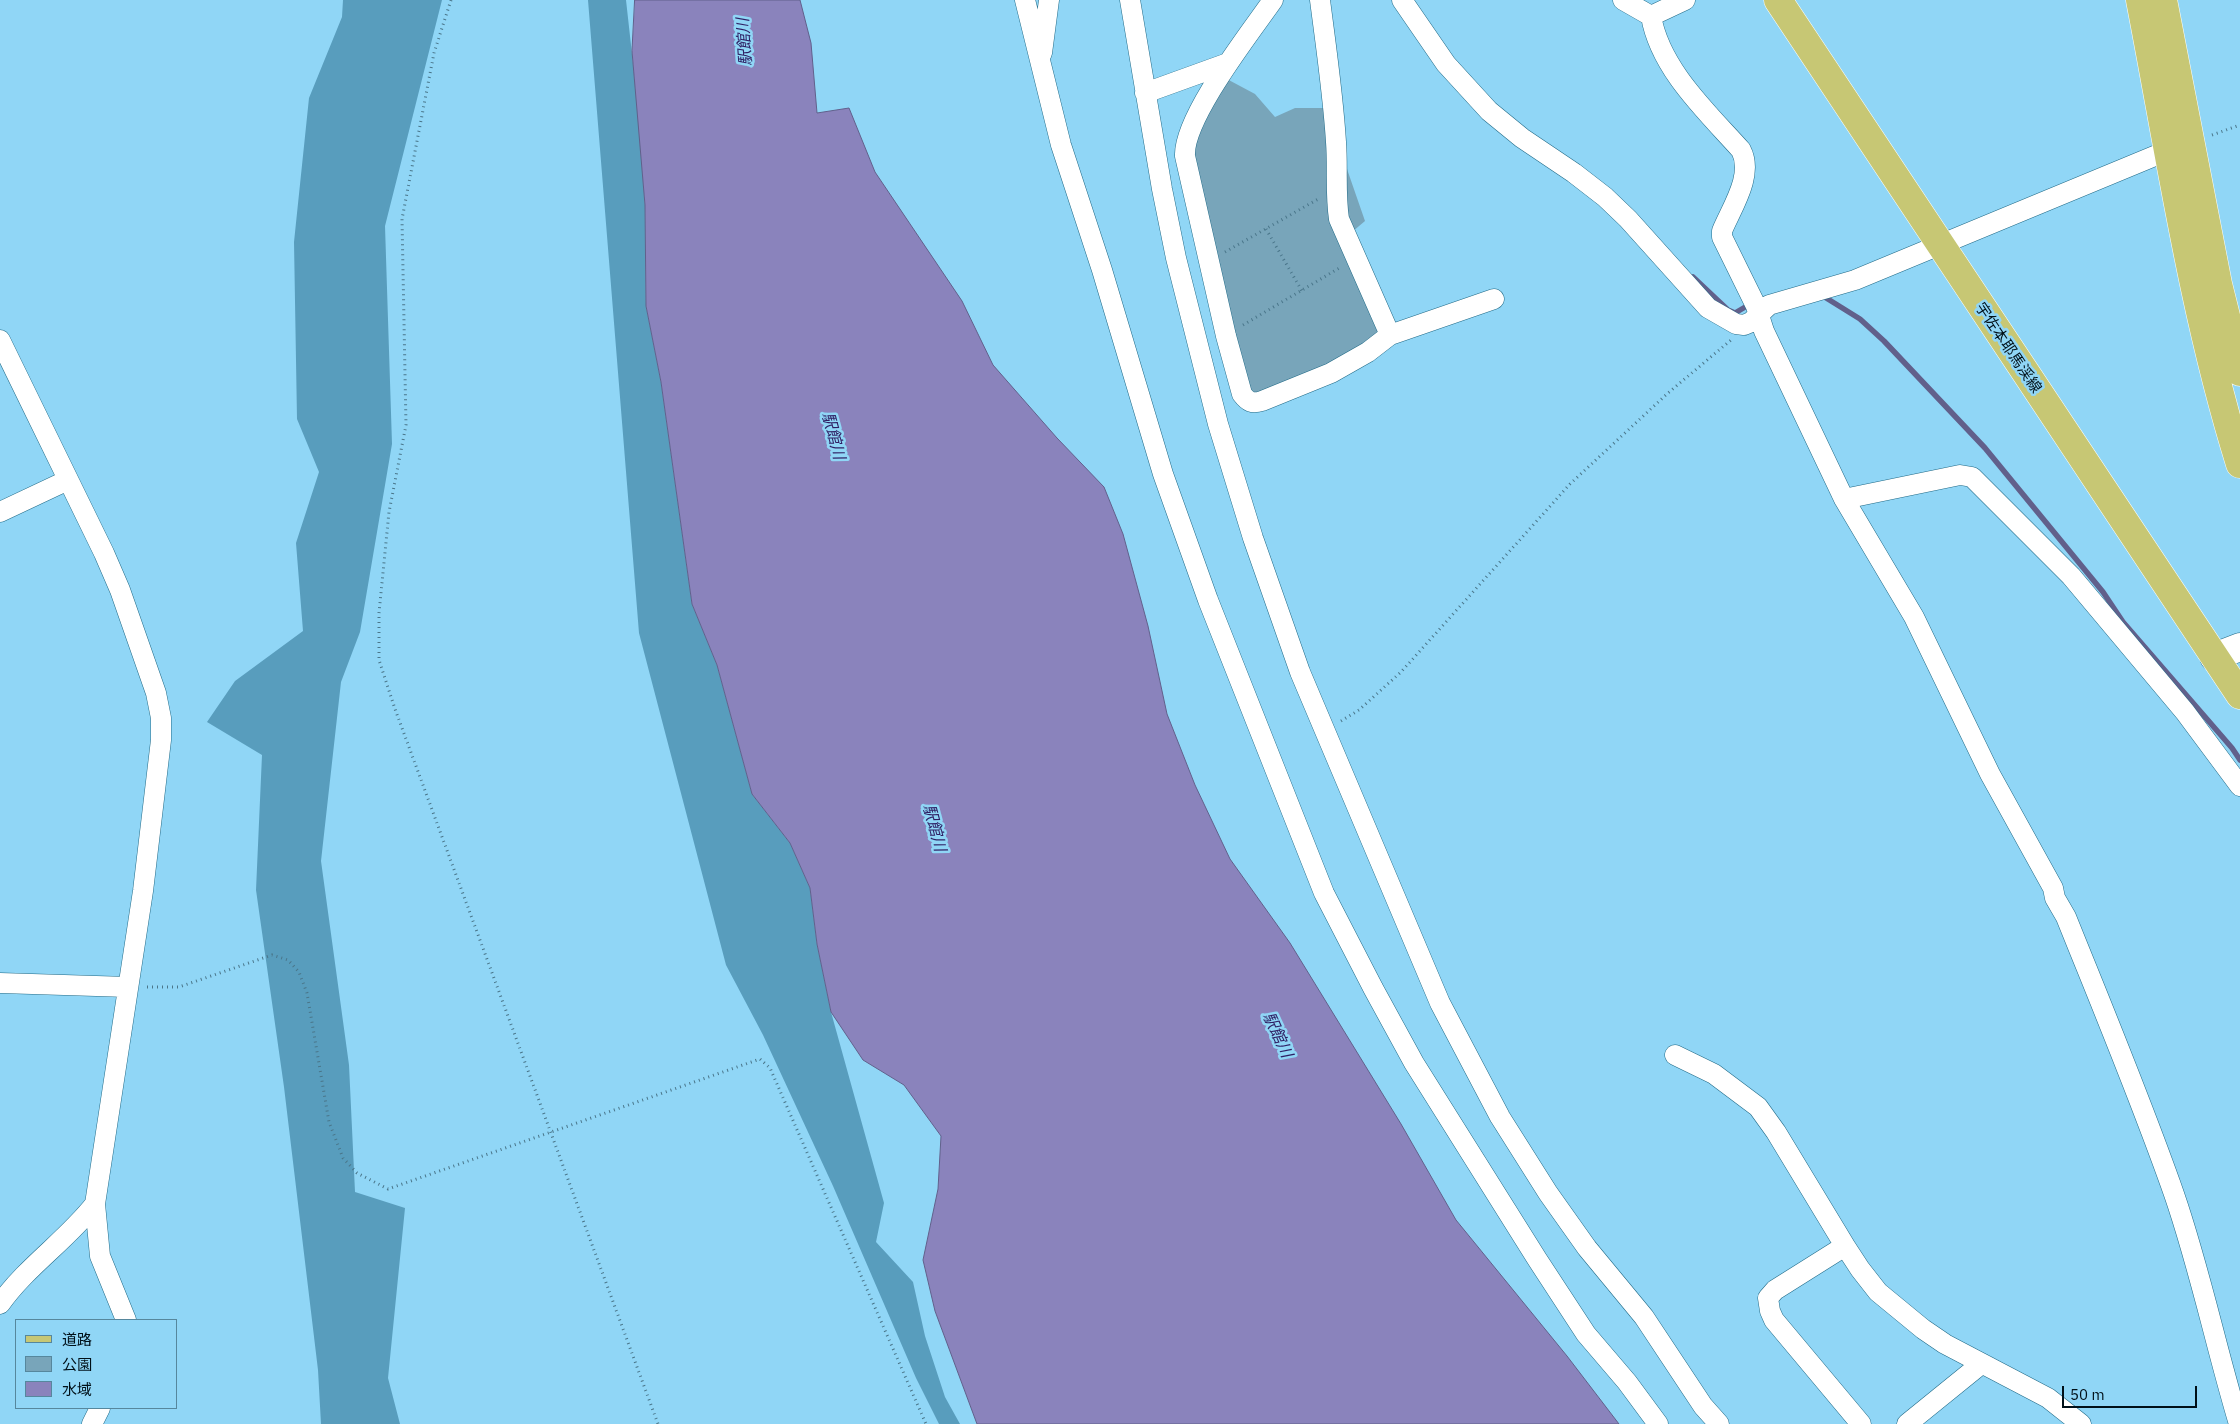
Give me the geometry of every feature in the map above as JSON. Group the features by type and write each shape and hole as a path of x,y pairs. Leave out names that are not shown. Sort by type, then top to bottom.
{"main road":[{"name":"宇佐本耶馬渓線","path":"1778,0 2240,695"},
{"path":"2140,0 2218,284 2240,372"},
{"path":"2163,0 2180,146 2191,270 2220,391 2240,464"}],"street":[{"path":"1025,0 1061,145 1102,270 1163,474 1208,600 1324,893 1414,1063 1537,1259 1586,1334 1627,1382 1658,1424"},
{"path":"1041,64 1049,0"},
{"path":"1130,0 1145,93 1176,258 1218,424 1276,606 1300,672 1440,1003 1500,1117 1548,1192 1587,1248 1644,1317 1703,1406 1719,1424"},
{"path":"1273,0 1228,63 1191,127 1185,144 1185,156 1226,336 1242,394 1248,401 1256,403 1331,373 1368,352 1390,335 1494,299"},
{"path":"1320,0 1336,141 1339,218 1390,335"},
{"path":"1402,0 1446,64 1489,111 1522,138 1574,173 1605,197 1628,219 1708,308 1727,320 1751,319 1769,305 1842,286 2180,146"},
{"path":"1624,0 1651,16 1654,31 1682,81 1741,150 1746,159 1743,180 1722,231 1722,237 1751,319 1764,331 1844,499 1914,617 1990,774 2053,888 2055,898 2066,917 2174,1194 2215,1331 2239,1424"},
{"path":"1651,16 1684,0"},
{"path":"1145,93 1228,63"},
{"path":"0,340 104,553 120,590 156,693 161,718 162,740 149,848 95,1204 100,1256 126,1319"},
{"path":"1844,499 1960,475 1972,477 2071,576 2185,712 2240,786"},
{"path":"0,512 68,480"},
{"path":"2214,657 2240,647"},
{"path":"0,983 128,986"},
{"path":"1675,1055 1714,1074 1758,1108 1776,1132 1845,1246 1870,1283 1885,1298 1923,1329 1981,1364 2048,1398 2071,1421"},
{"path":"0,1304 22,1278 84,1219 95,1204"},
{"path":"1845,1246 1775,1290 1768,1298 1774,1320 1861,1424"},
{"path":"1906,1424 1981,1364"},
{"path":"92,1424 100,1409"}],"path":[{"path":"450,0 434,53 402,219 406,425 389,512 379,613 379,660 395,709 658,1424"},
{"path":"2180,146 2240,125"},
{"path":"1209,261 1338,188"},
{"path":"1266,229 1302,291"},
{"path":"1226,336 1356,257"},
{"path":"1326,730 1359,710 1401,672 1570,484 1668,393 1740,333 1751,319"},
{"path":"128,986 179,987 272,955 288,960 299,972 307,993 329,1122 342,1158 357,1173 388,1189 760,1059 770,1068 926,1424"}],"green space":[{"path":"1225,78 1255,94 1275,117 1295,108 1329,108 1365,221 1352,232 1381,329 1377,340 1263,396 1249,394 1189,153"}],"shaded area":[{"path":"343,0 442,0 385,226 392,444 360,632 341,682 321,861 349,1065 355,1192 405,1208 388,1378 400,1424 321,1424 318,1370 284,1087 256,890 262,755 207,722 235,681 303,631 296,543 319,472 297,419 294,242 309,98 342,17"},
{"path":"588,0 626,0 639,117 645,205 646,306 661,382 692,604 717,665 752,794 790,843 810,888 817,944 831,1012 884,1203 876,1242 913,1282 925,1336 945,1397 960,1424 939,1424 916,1378 833,1186 763,1035 726,965 639,633"}],"water":[{"name":"駅館川","path":"635,0 800,0 811,43 817,113 849,108 875,172 962,301 993,365 1057,438 1104,487 1123,534 1148,626 1167,714 1195,785 1230,859 1290,943 1401,1124 1456,1220 1567,1356 1619,1424 977,1424 935,1311 923,1260 938,1189 941,1136 904,1085 863,1060 831,1012 817,944 810,888 790,843 752,794 717,665 692,604 661,382 646,306 645,205 632,51"}],"waterway":[{"path":"1693,277 1728,310 1735,313 1752,303"},
{"path":"1823,296 1860,319 1884,341 1985,448 2103,592 2123,622 2232,748 2240,760"}]}
